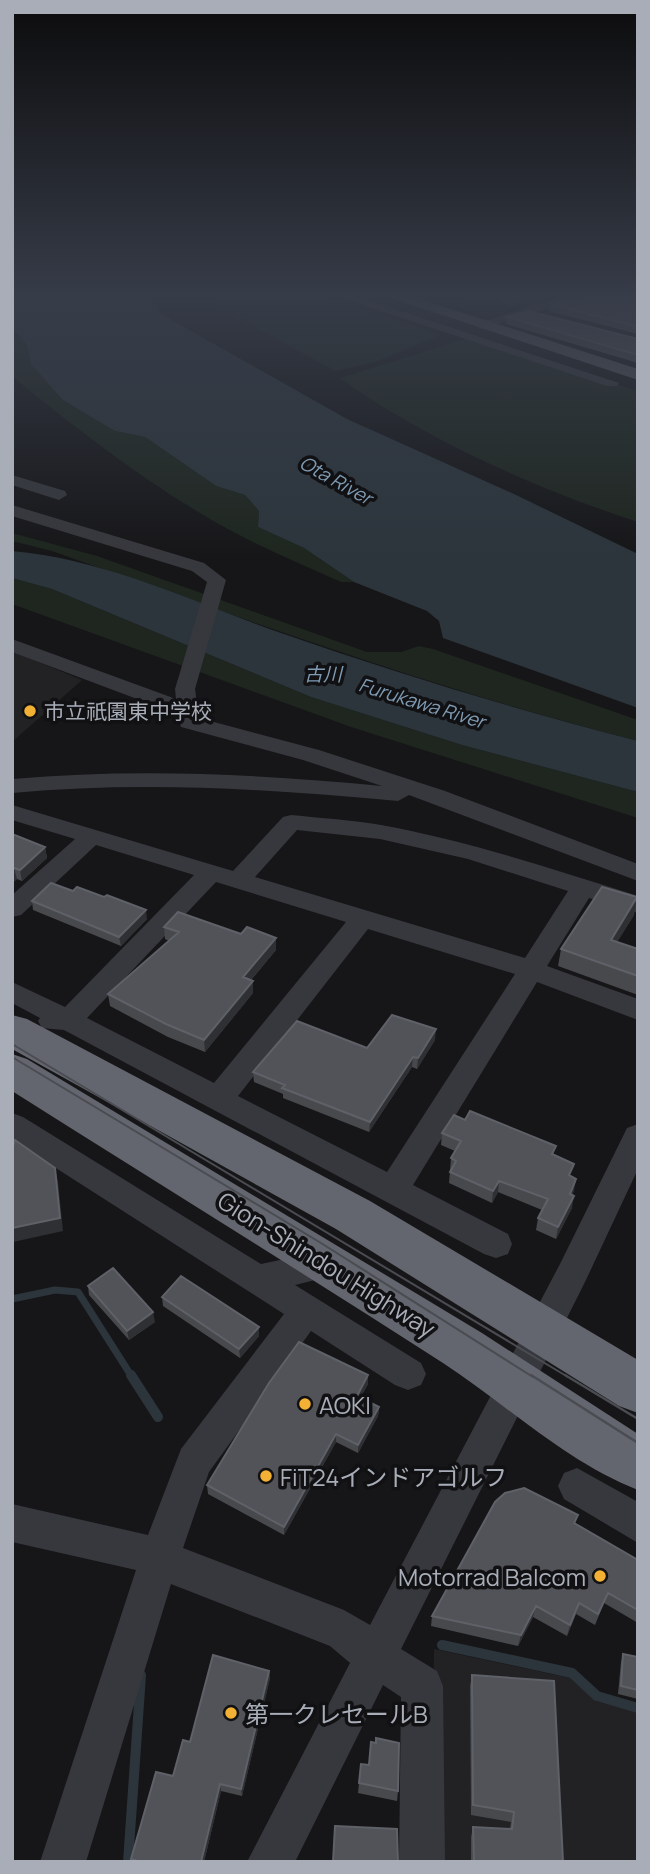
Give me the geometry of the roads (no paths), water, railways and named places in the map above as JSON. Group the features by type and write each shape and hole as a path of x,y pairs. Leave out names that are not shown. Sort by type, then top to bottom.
{"highway":[{"path":"12,1030 353,1215 638,1390"},
{"name":"Gion-Shindou Highway","path":"12,1070 327,1264 515,1384 578,1428 638,1464"}],"street":[{"path":"607,381 612,383"},
{"path":"12,480 59,495"},
{"path":"12,510 198,566 217,580 186,700 189,722 311,755 437,796 638,873"},
{"path":"12,646 186,700"},
{"path":"12,786 59,780 189,780 437,796"},
{"path":"12,812 529,970 638,1010"},
{"path":"238,881 291,822 380,832 474,853 638,905"},
{"path":"12,909 92,836"},
{"path":"12,1024 69,1020 211,873"},
{"path":"583,887 638,895"},
{"path":"392,1192 583,887"},
{"path":"218,1100 363,918"},
{"path":"12,990 346,1168 496,1244"},
{"path":"12,1125 408,1374"},
{"path":"270,1862 543,1330 638,1136"},
{"path":"346,1168 353,1215"},
{"path":"257,1279 327,1264"},
{"path":"63,1862 159,1559 194,1462 306,1311"},
{"path":"577,1486 638,1524"},
{"path":"12,1523 141,1552 344,1631 376,1657 422,1686 422,1862"}],"water":[{"name":"Ota River","path":"47,381 280,381 347,419 514,494 638,554 638,708 443,638 439,621 427,611 354,582 304,548 258,527 259,511 245,495 216,486 145,437 115,431 63,400"},
{"name":"古川","path":"12,551 115,572 370,663 503,704 638,741 638,792 462,745 311,697 52,589 12,578"}],"waterway":[{"path":"12,1299 55,1290 78,1292 132,1377"},
{"path":"131,1375 158,1417"},
{"path":"442,1645 572,1673 597,1696 638,1708"},
{"path":"128,1862 141,1675"}],"tram line":[{"path":"12,1044 568,1377"},
{"path":"12,1057 321,1243 533,1377"},
{"path":"531,1375 638,1443"},
{"path":"565,1375 638,1419"}],"place":[{"name":"市立祇園東中学校","path":"30,711"},
{"name":"AOKI","path":"305,1404"},
{"name":"FiT24インドアゴルフ","path":"266,1476"},
{"name":"Motorrad Balcom","path":"600,1576"},
{"name":"第一クレセールB","path":"231,1713"}],"water label":[{"name":"Furukawa River","path":"422,703"}]}
